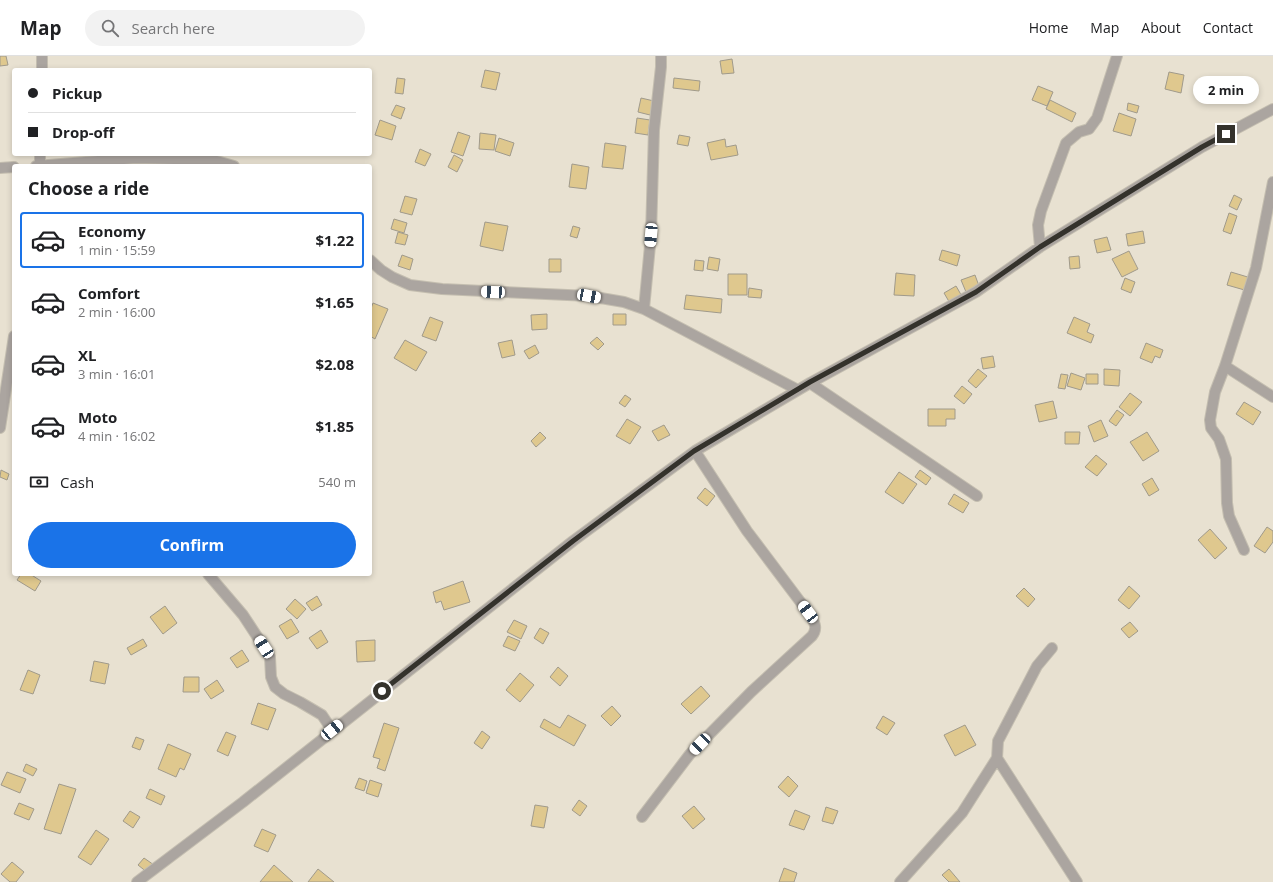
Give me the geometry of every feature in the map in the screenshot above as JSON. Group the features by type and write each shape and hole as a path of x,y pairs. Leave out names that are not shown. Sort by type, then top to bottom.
{"street":[{"path":"42,56 42,68"},
{"path":"644,309 651,235 654,130 661,56"},
{"path":"1040,247 1038,225 1041,211 1066,143 1079,132 1089,129 1097,118 1117,56"},
{"path":"137,882 243,802 332,730 573,541 694,451 810,382 976,292 1040,247 1202,147 1273,109"},
{"path":"64,164 136,158 213,160 227,164"},
{"path":"0,168 12,168"},
{"path":"1244,550 1229,516 1227,503 1226,459 1219,439 1211,428 1210,420 1215,392 1225,366 1256,268 1273,182"},
{"path":"372,262 387,274 410,285 442,289 589,296 624,302 644,309 798,390"},
{"path":"0,428 12,349"},
{"path":"1225,366 1273,397"},
{"path":"810,382 977,496"},
{"path":"642,817 690,754 751,692 812,636 816,628 816,624 808,612 747,531 694,451"},
{"path":"210,576 243,615 270,657 271,677 275,687 284,694 322,715 332,730"},
{"path":"900,882 962,813 996,758 998,741 1037,666 1052,648"},
{"path":"996,758 1077,882"}],"building":[{"path":"0,56 6,56 8,65 0,66"},
{"path":"732,59 734,73 722,74 720,61"},
{"path":"485,70 500,73 496,90 481,87"},
{"path":"1169,72 1184,75 1181,93 1165,89"},
{"path":"397,78 405,79 403,94 395,93"},
{"path":"674,78 700,81 699,91 673,88"},
{"path":"1038,86 1053,92 1047,106 1032,100"},
{"path":"641,98 654,101 650,115 638,112"},
{"path":"1050,100 1076,113 1072,122 1046,109"},
{"path":"1128,103 1139,106 1137,113 1127,110"},
{"path":"396,105 405,108 401,119 391,115"},
{"path":"1119,113 1136,119 1131,136 1113,131"},
{"path":"637,118 650,120 648,135 635,133"},
{"path":"380,120 396,126 392,140 375,135"},
{"path":"458,132 470,136 463,156 451,152"},
{"path":"480,133 496,135 494,150 479,149"},
{"path":"679,135 690,137 688,146 677,144"},
{"path":"499,138 514,143 510,156 495,151"},
{"path":"725,139 726,147 736,145 738,155 711,160 707,143"},
{"path":"605,143 626,146 623,169 602,167"},
{"path":"420,149 431,154 425,166 415,162"},
{"path":"454,155 463,160 457,172 448,167"},
{"path":"572,164 589,167 586,189 569,187"},
{"path":"1234,195 1242,199 1237,210 1229,206"},
{"path":"405,196 417,199 412,215 400,212"},
{"path":"1229,213 1237,216 1231,234 1223,231"},
{"path":"394,219 407,223 404,233 391,229"},
{"path":"485,222 508,226 503,251 480,246"},
{"path":"573,226 580,228 577,238 570,236"},
{"path":"1143,231 1145,243 1128,246 1126,234"},
{"path":"398,232 408,235 405,245 395,243"},
{"path":"1107,237 1111,250 1097,253 1094,240"},
{"path":"942,250 960,255 957,266 939,260"},
{"path":"1129,251 1138,269 1122,277 1112,259"},
{"path":"402,255 413,259 410,270 398,266"},
{"path":"1079,256 1080,268 1070,269 1069,257"},
{"path":"709,257 720,259 718,271 707,269"},
{"path":"549,259 561,259 561,272 549,272"},
{"path":"695,260 704,261 703,271 694,270"},
{"path":"1231,272 1251,278 1248,291 1227,285"},
{"path":"896,273 915,275 914,296 894,295"},
{"path":"728,274 747,274 747,295 728,295"},
{"path":"975,275 979,286 966,292 961,280"},
{"path":"1125,278 1135,282 1131,293 1121,289"},
{"path":"956,286 963,298 951,305 944,293"},
{"path":"749,288 762,290 761,298 748,297"},
{"path":"686,295 722,299 721,313 684,309"},
{"path":"373,303 388,309 375,339 372,337"},
{"path":"547,314 547,329 532,330 531,315"},
{"path":"613,314 626,314 626,325 613,325"},
{"path":"430,317 443,322 436,341 422,336"},
{"path":"1074,317 1090,324 1087,332 1094,335 1091,343 1067,333"},
{"path":"597,337 604,344 598,350 590,343"},
{"path":"405,340 427,352 416,371 394,358"},
{"path":"512,340 515,355 502,358 498,343"},
{"path":"1146,343 1163,350 1160,358 1155,356 1152,363 1140,358"},
{"path":"535,345 539,353 529,359 524,351"},
{"path":"993,356 995,367 983,369 981,358"},
{"path":"978,369 987,376 976,388 968,381"},
{"path":"1104,369 1120,370 1119,386 1104,385"},
{"path":"1071,373 1085,378 1081,390 1067,386"},
{"path":"1061,374 1068,375 1065,389 1058,388"},
{"path":"1086,374 1098,374 1098,384 1086,384"},
{"path":"962,386 972,394 964,404 954,396"},
{"path":"1130,393 1142,402 1130,416 1119,407"},
{"path":"625,395 631,399 625,407 619,403"},
{"path":"1053,401 1057,418 1039,422 1035,405"},
{"path":"1244,402 1261,412 1253,425 1236,414"},
{"path":"928,409 955,409 955,419 946,419 946,426 928,426"},
{"path":"1117,410 1124,415 1116,426 1109,421"},
{"path":"627,419 641,427 630,444 616,436"},
{"path":"1101,420 1108,436 1094,442 1088,426"},
{"path":"664,425 670,435 658,441 652,431"},
{"path":"540,432 546,438 536,447 531,441"},
{"path":"1065,432 1080,432 1079,444 1065,444"},
{"path":"1147,432 1159,451 1143,461 1130,442"},
{"path":"1096,455 1107,464 1097,476 1085,467"},
{"path":"1,470 9,474 7,480 0,477"},
{"path":"920,470 931,478 926,485 915,477"},
{"path":"899,472 917,484 903,504 885,492"},
{"path":"1152,478 1159,490 1149,496 1142,484"},
{"path":"705,488 715,496 707,506 697,498"},
{"path":"954,494 969,503 963,513 948,504"},
{"path":"1267,527 1273,531 1273,542 1265,553 1254,546"},
{"path":"1210,529 1227,548 1215,559 1198,540"},
{"path":"20,576 33,576 41,581 35,591 17,580"},
{"path":"463,581 470,602 444,610 441,601 436,603 433,592"},
{"path":"1129,586 1140,596 1129,609 1118,600"},
{"path":"1024,588 1035,599 1028,607 1016,596"},
{"path":"317,596 322,605 312,611 306,603"},
{"path":"295,599 306,609 297,619 286,609"},
{"path":"165,606 177,623 163,634 150,617"},
{"path":"291,619 299,632 287,639 279,626"},
{"path":"514,620 527,626 521,639 507,632"},
{"path":"1130,622 1138,631 1129,638 1121,629"},
{"path":"540,628 549,633 543,644 534,638"},
{"path":"321,630 328,642 317,649 309,638"},
{"path":"508,636 520,641 515,651 503,646"},
{"path":"143,639 147,646 131,655 127,648"},
{"path":"375,640 375,661 357,662 356,641"},
{"path":"242,650 249,661 237,668 230,658"},
{"path":"94,661 109,664 105,684 90,681"},
{"path":"558,667 568,676 560,686 550,677"},
{"path":"28,670 40,675 33,694 20,690"},
{"path":"520,673 534,685 520,702 506,690"},
{"path":"184,677 199,677 199,692 183,692"},
{"path":"217,680 224,691 211,699 204,689"},
{"path":"701,686 710,696 691,714 681,704"},
{"path":"258,703 276,709 268,730 251,724"},
{"path":"612,706 621,716 611,726 601,716"},
{"path":"568,715 586,725 574,746 540,727 544,719 560,728"},
{"path":"883,716 895,723 887,735 876,728"},
{"path":"384,723 399,728 385,771 377,768 380,759 373,757"},
{"path":"965,725 976,745 955,756 944,735"},
{"path":"482,731 490,737 482,749 474,743"},
{"path":"226,732 236,736 228,756 217,751"},
{"path":"136,737 144,740 140,750 132,747"},
{"path":"168,744 191,754 184,770 180,768 176,777 158,769"},
{"path":"26,764 37,769 33,776 23,771"},
{"path":"7,772 26,779 20,793 1,785"},
{"path":"788,776 798,786 789,797 778,787"},
{"path":"359,778 367,781 364,791 355,788"},
{"path":"370,780 382,784 378,797 366,793"},
{"path":"59,784 76,789 61,834 44,829"},
{"path":"150,789 165,796 161,805 146,798"},
{"path":"579,800 587,806 580,816 572,810"},
{"path":"19,803 34,809 29,820 14,814"},
{"path":"535,805 548,807 544,828 531,826"},
{"path":"694,806 705,819 693,829 682,816"},
{"path":"826,807 838,811 833,824 822,821"},
{"path":"795,810 810,816 804,830 789,825"},
{"path":"130,811 140,817 133,828 123,821"},
{"path":"262,829 276,835 268,852 254,846"},
{"path":"96,830 109,839 91,865 78,857"},
{"path":"144,858 154,865 148,873 138,865"},
{"path":"12,862 24,872 16,882 10,882 1,874"},
{"path":"274,865 293,882 260,882"},
{"path":"784,868 797,873 794,882 779,882"},
{"path":"318,869 334,882 308,882"},
{"path":"949,869 960,882 949,882 942,875"}],"route":[{"path":"382,691 573,541 694,451 810,382 854,360 976,292 1040,247 1202,147 1226,134"}]}
